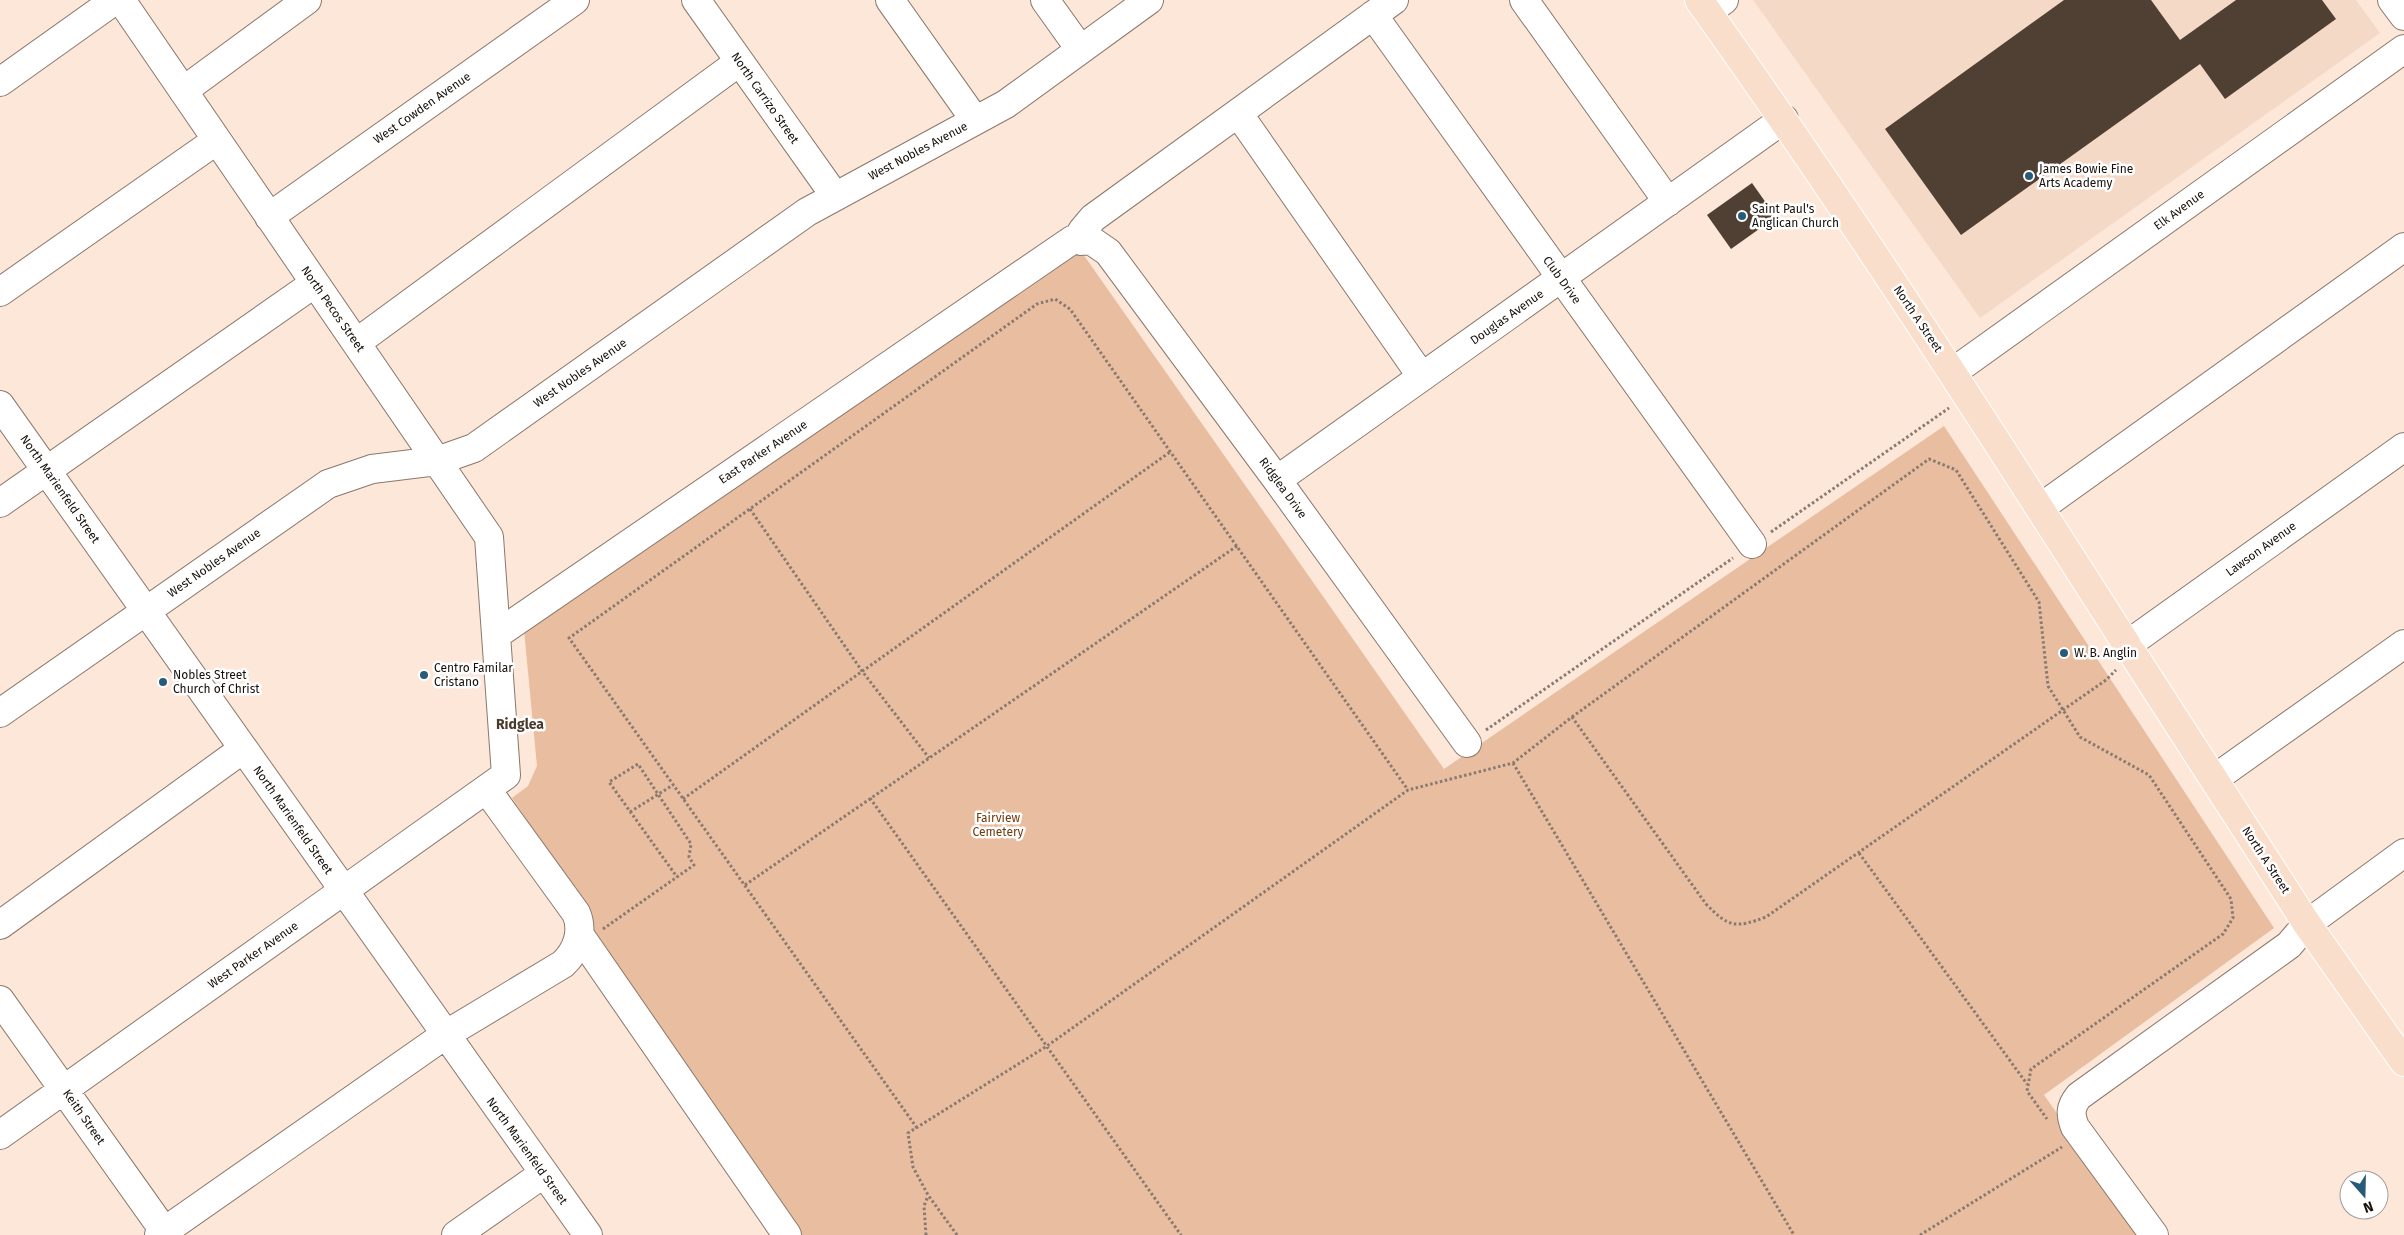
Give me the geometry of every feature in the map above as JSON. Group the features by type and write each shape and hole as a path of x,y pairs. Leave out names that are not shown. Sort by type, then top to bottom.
{"main road":[{"name":"North A Street","path":"1710,4 1784,119 1968,395 2307,924 2404,1062"}],"street":[{"path":"0,82 114,0"},
{"name":"North Pecos Street","path":"121,0 489,538 496,635"},
{"path":"184,91 307,0"},
{"name":"West Cowden Avenue","path":"269,216 575,0"},
{"name":"North Carrizo Street","path":"696,0 834,196"},
{"path":"890,0 975,120"},
{"path":"1045,0 1080,49"},
{"name":"West Nobles Avenue","path":"0,713 328,484 372,469 437,461 474,448 807,212 1006,104 1150,0"},
{"path":"1524,0 1668,202"},
{"path":"2392,0 2404,16"},
{"path":"1086,241 1082,232 1093,218 1384,8"},
{"name":"Club Drive","path":"1384,8 1560,279 1752,544"},
{"name":"Elk Avenue","path":"1953,372 2404,49"},
{"path":"356,343 740,62"},
{"path":"1238,113 1422,377"},
{"name":"Douglas Avenue","path":"1277,480 1784,119"},
{"path":"0,292 217,140"},
{"name":"East Parker Avenue","path":"496,635 1072,240 1086,241"},
{"name":"Ridglea Drive","path":"1086,241 1108,252 1277,480 1467,743"},
{"path":"2040,508 2404,247"},
{"path":"0,503 315,283"},
{"name":"North Marienfeld Street","path":"0,405 588,1235"},
{"name":"Lawson Avenue","path":"2130,649 2404,447"},
{"path":"496,635 502,705 497,782 580,920 787,1235"},
{"path":"2214,779 2404,644"},
{"path":"0,925 244,750"},
{"name":"West Parker Avenue","path":"0,1135 497,782"},
{"path":"2154,1235 2075,1127 2070,1116 2072,1105 2079,1096 2289,945 2307,924 2404,853"},
{"path":"163,1234 445,1035 562,964 571,956 589,933"},
{"name":"Keith Street","path":"0,1000 64,1089 163,1234"},
{"path":"456,1235 543,1174"}],"path":[{"path":"917,1128 569,638 1038,304 1055,299 1070,309 1408,790"},
{"path":"1467,743 1968,395"},
{"path":"683,799 1170,452"},
{"path":"957,1235 928,1195 913,1167 908,1134 1047,1046 1408,790 1513,763 1572,717 1929,459 1956,470 2039,602 2048,686 2080,736 2149,775 2231,900 2233,918 2223,934 2031,1068 2027,1091 2049,1122"},
{"path":"750,509 862,671 929,758"},
{"path":"744,884 1237,546"},
{"path":"1572,717 1706,904 1723,921 1744,925 1766,917 2106,680 2130,649"},
{"path":"1513,763 1794,1235"},
{"path":"589,933 676,877 694,865 689,857 691,844 638,764 610,782 676,877"},
{"path":"630,812 673,785"},
{"path":"870,798 1181,1235"},
{"path":"1859,853 2028,1084"},
{"path":"1920,1235 2066,1144"},
{"path":"926,1235 924,1206 928,1195"}],"shaded area":[{"name":"James Bowie Fine Arts Academy","path":"1753,0 2356,0 2380,33 1980,318"}],"green space":[{"name":"Fairview Cemetery","path":"1076,244 1444,769 1944,426 2274,928 2044,1095 2143,1235 801,1235 594,940 588,910 512,798 528,786 537,766 524,630"}],"building":[{"path":"2064,0 2151,0 2180,40 2236,0 2322,0 2336,19 2225,99 2200,64 1961,235 1885,129"},
{"name":"Saint Paul's Anglican Church","path":"1752,183 1776,217 1731,249 1707,215"}],"place":[{"name":"James Bowie Fine Arts Academy","path":"2029,176"},
{"name":"Saint Paul's Anglican Church","path":"1742,216"},
{"name":"W. B. Anglin","path":"2064,653"},
{"name":"Centro Familar Cristano","path":"424,675"},
{"name":"Nobles Street Church of Christ","path":"163,682"}],"district":[{"name":"Ridglea","path":"520,724"}]}
